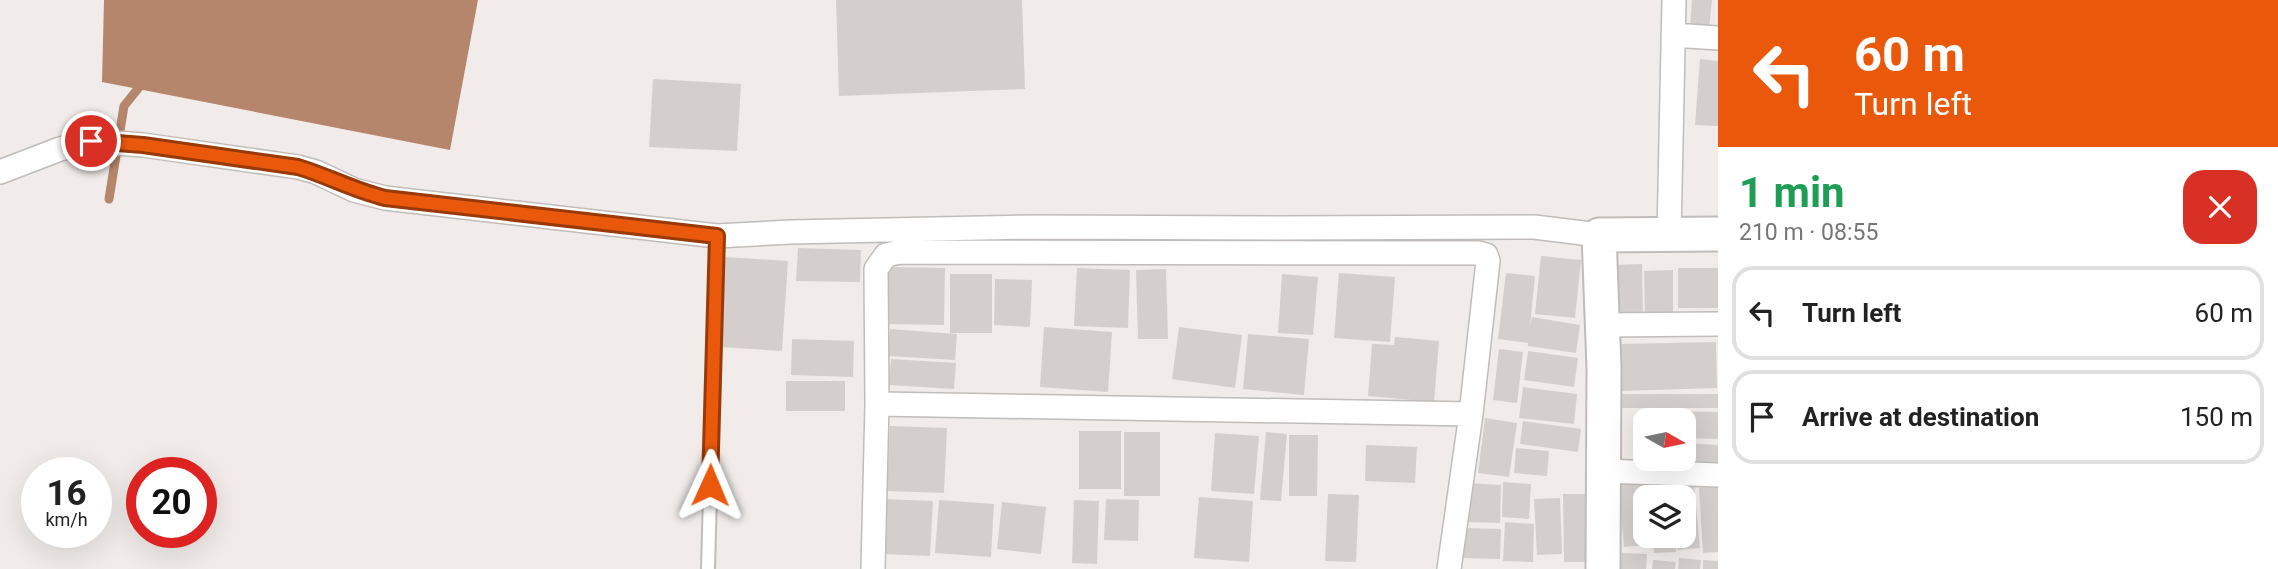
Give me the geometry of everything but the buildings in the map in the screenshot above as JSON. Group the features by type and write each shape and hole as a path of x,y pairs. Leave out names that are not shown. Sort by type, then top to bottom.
{"street":[{"path":"1669,235 1674,0"},
{"path":"1672,35 1718,38"},
{"path":"0,172 68,146 91,141 143,145 298,167 316,172 354,190 385,198 717,236 1034,227 1523,227 1599,235 1718,234"},
{"path":"1599,235 1604,471 1603,569"},
{"path":"873,569 877,404 876,269 886,255 900,252 1479,253 1486,255 1488,261 1471,414 1449,569"},
{"path":"1602,325 1718,324"},
{"path":"877,404 1471,414"},
{"path":"1604,471 1718,475"}],"lane":[{"path":"708,569 717,236"}],"shaded area":[{"path":"104,0 478,0 450,150 102,82"}],"waterway":[{"path":"109,199 124,106 145,80"}],"route":[{"path":"91,141 143,145 298,167 316,172 354,190 385,198 717,236 710,485"}]}
